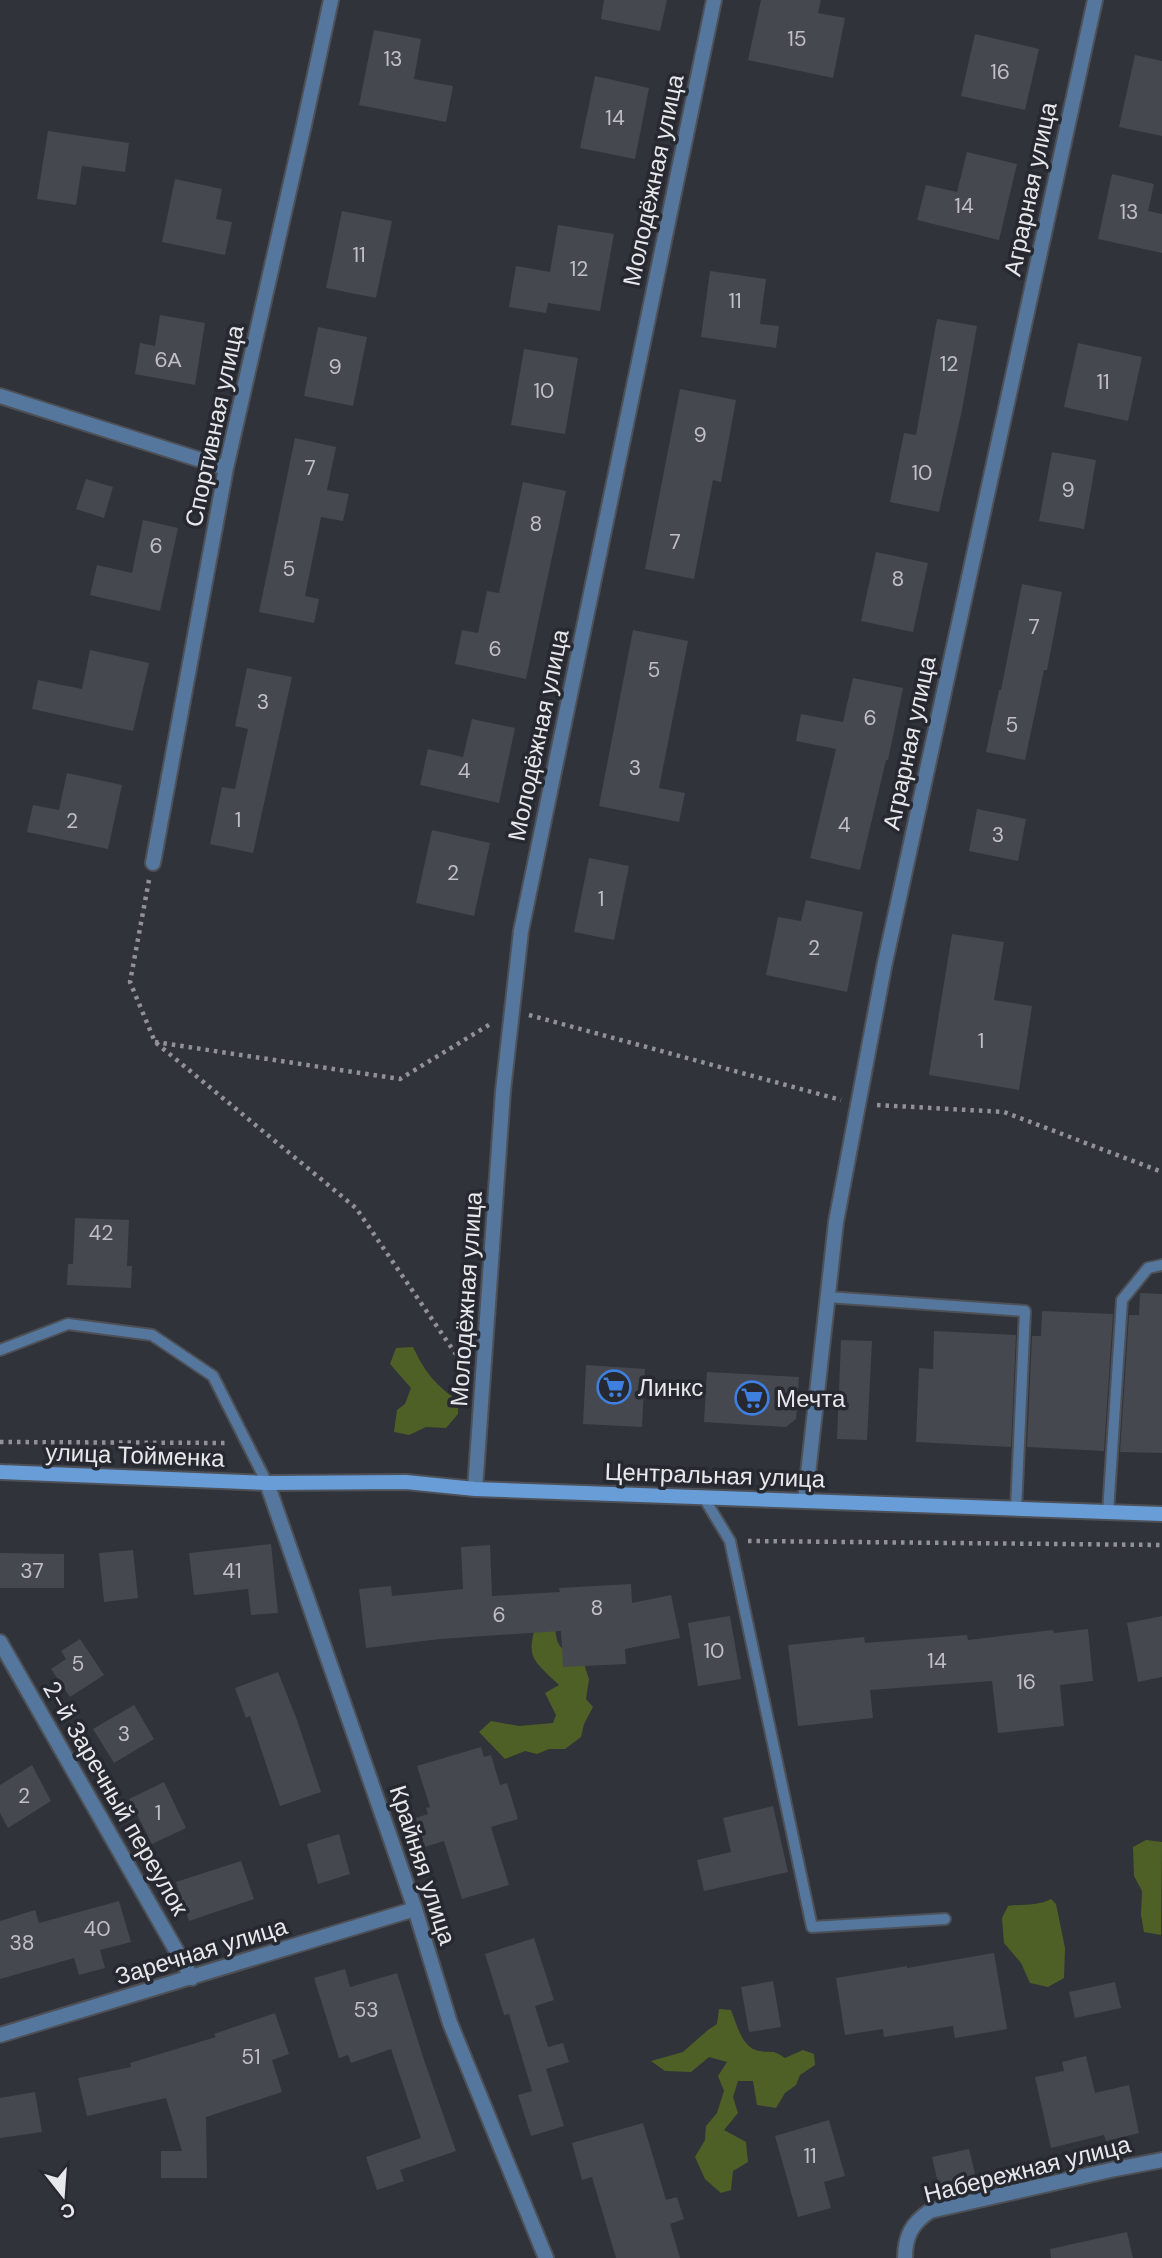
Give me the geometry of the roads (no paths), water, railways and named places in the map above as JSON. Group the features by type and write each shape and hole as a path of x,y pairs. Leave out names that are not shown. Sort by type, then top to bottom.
{"street":[{"name":"Спортивная улица","path":"153,863 226,468 331,0"},
{"name":"Молодёжная улица","path":"475,1489 503,1091 521,931 714,0"},
{"name":"Аграрная улица","path":"805,1501 836,1222 884,967 1095,0"},
{"path":"0,396 226,468"},
{"name":"улица Тойменка","path":"0,1472 267,1483"},
{"name":"Центральная улица","path":"267,1483 406,1482 475,1489 1162,1514"},
{"name":"Крайняя улица","path":"267,1483 415,1909 450,2023 545,2258"},
{"name":"2-й Заречный переулок","path":"0,1642 192,1978"},
{"name":"Заречная улица","path":"0,2035 415,1909"},
{"name":"Набережная улица","path":"905,2258 909,2231 918,2219 930,2211 1162,2160"}],"lane":[{"path":"1108,1512 1122,1300 1148,1268 1162,1265"},
{"path":"827,1297 1025,1311 1016,1509"},
{"path":"0,1350 68,1324 152,1335 212,1376 267,1483"},
{"path":"704,1497 730,1541 812,1927 945,1919"}],"place":[{"name":"Линкс","path":"614,1387"},
{"name":"Мечта","path":"752,1398"}]}
